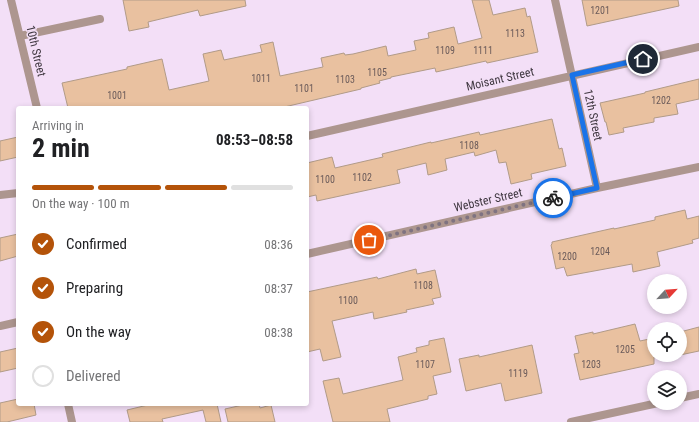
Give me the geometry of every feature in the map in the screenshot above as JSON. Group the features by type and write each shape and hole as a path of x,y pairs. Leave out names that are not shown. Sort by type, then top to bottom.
{"street":[{"name":"10th Street","path":"11,0 37,106"},
{"name":"12th Street","path":"555,0 597,188"},
{"path":"20,36 100,19"},
{"name":"Moisant Street","path":"309,136 699,47"},
{"name":"Webster Street","path":"309,254 597,188 699,167"},
{"path":"0,196 16,193"},
{"path":"0,326 16,322"},
{"path":"687,397 699,394"},
{"path":"571,422 647,405"},
{"path":"68,406 72,422"}],"building":[{"path":"123,0 245,0 246,6 200,16 198,10 148,22 149,27 129,31"},
{"path":"472,0 489,0 493,15 525,8 527,17 530,16 538,52 436,72 435,68 391,77 379,81 380,83 361,89 289,106 68,106 62,83 127,69 127,67 162,59 169,90 209,81 203,54 221,50 224,60 262,52 260,45 273,42 280,76 323,67 321,58 344,53 345,55 353,54 386,46 388,56 416,50 414,41 429,38 428,33 454,27 458,44 482,38"},
{"path":"582,0 678,0 679,6 587,26"},
{"path":"699,79 699,99 676,104 678,114 654,118 654,122 623,128 624,132 609,135 600,103"},
{"path":"552,119 559,149 562,148 566,166 531,174 532,179 511,184 506,162 499,163 496,150 475,156 474,152 445,159 447,170 428,175 426,163 397,170 400,183 317,201 316,195 309,197 309,163 332,157 335,168 383,157 382,154 431,142 479,132 480,135"},
{"path":"16,137 16,157 0,161 0,141"},
{"path":"685,210 687,219 699,216 699,238 692,240 693,243 657,252 660,266 633,272 632,264 567,276 564,267 556,269 551,245 552,242 655,220 655,217"},
{"path":"16,234 16,257 0,261 0,238"},
{"path":"416,269 417,274 435,270 441,297 432,299 434,304 406,310 407,312 374,319 373,312 332,321 341,357 323,361 320,349 309,352 309,292 377,277 378,279"},
{"path":"635,324 640,341 647,340 647,362 654,362 654,364 580,380 574,354 579,353 575,336 593,332 593,334"},
{"path":"699,327 699,351 687,354 687,330"},
{"path":"444,338 451,372 433,376 437,394 428,396 428,399 387,409 390,422 333,422 323,381 339,378 343,394 403,380 398,357 417,352 416,348 429,345 429,341"},
{"path":"532,345 542,393 505,401 501,383 466,391 459,359 479,355 479,357"},
{"path":"16,348 16,368 0,372 0,352"},
{"path":"16,399 16,406 34,406 36,415 7,422 0,422 0,403"},
{"path":"144,406 217,406 221,422 206,422 203,410 162,419 163,422 130,422 127,410"},
{"path":"238,406 260,406 260,408 271,406 275,422 228,422 225,409"}],"way so far":[{"path":"369,240 553,198"}],"route":[{"path":"553,198 597,188 572,75 643,59"}]}
